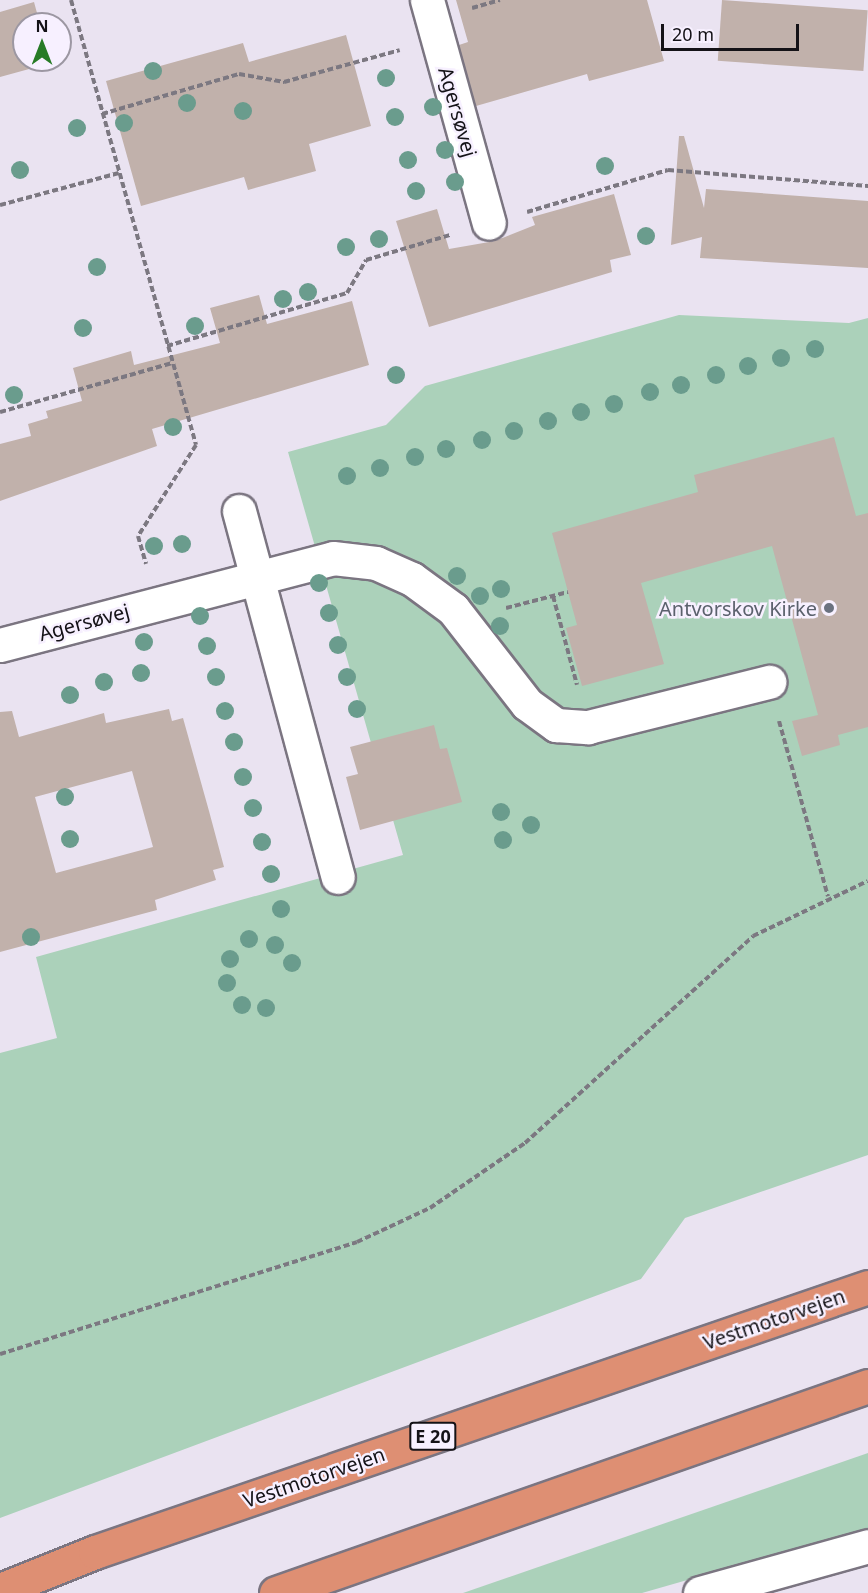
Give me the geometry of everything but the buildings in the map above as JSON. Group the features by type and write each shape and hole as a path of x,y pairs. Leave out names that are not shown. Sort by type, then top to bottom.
{"highway":[{"name":"Vestmotorvejen","path":"0,1590 95,1552 868,1287"},
{"path":"276,1593 868,1386"}],"street":[{"name":"Agersøvej","path":"427,0 489,223"},
{"path":"239,511 338,877"},
{"name":"Agersøvej","path":"0,645 333,558 376,562 453,609 527,704 556,724 588,727 769,682"},
{"path":"700,1593 868,1546"}],"path":[{"path":"71,0 196,445 138,536 162,601"},
{"path":"102,114 239,74 285,82 437,39"},
{"path":"0,204 119,173"},
{"path":"0,412 172,363"},
{"path":"546,598 568,592"},
{"path":"553,596 588,727"},
{"path":"769,682 828,896"},
{"path":"0,1354 357,1242 430,1208 525,1143 753,936 828,896 868,881"}],"green space":[{"path":"679,315 849,323 868,318 868,1155 685,1218 641,1279 0,1518 0,1053 57,1038 36,957 403,855 288,452 386,425 425,386"},
{"path":"868,1453 868,1528 642,1593 463,1593"}],"place":[{"name":"Antvorskov Kirke","path":"829,608"}]}
